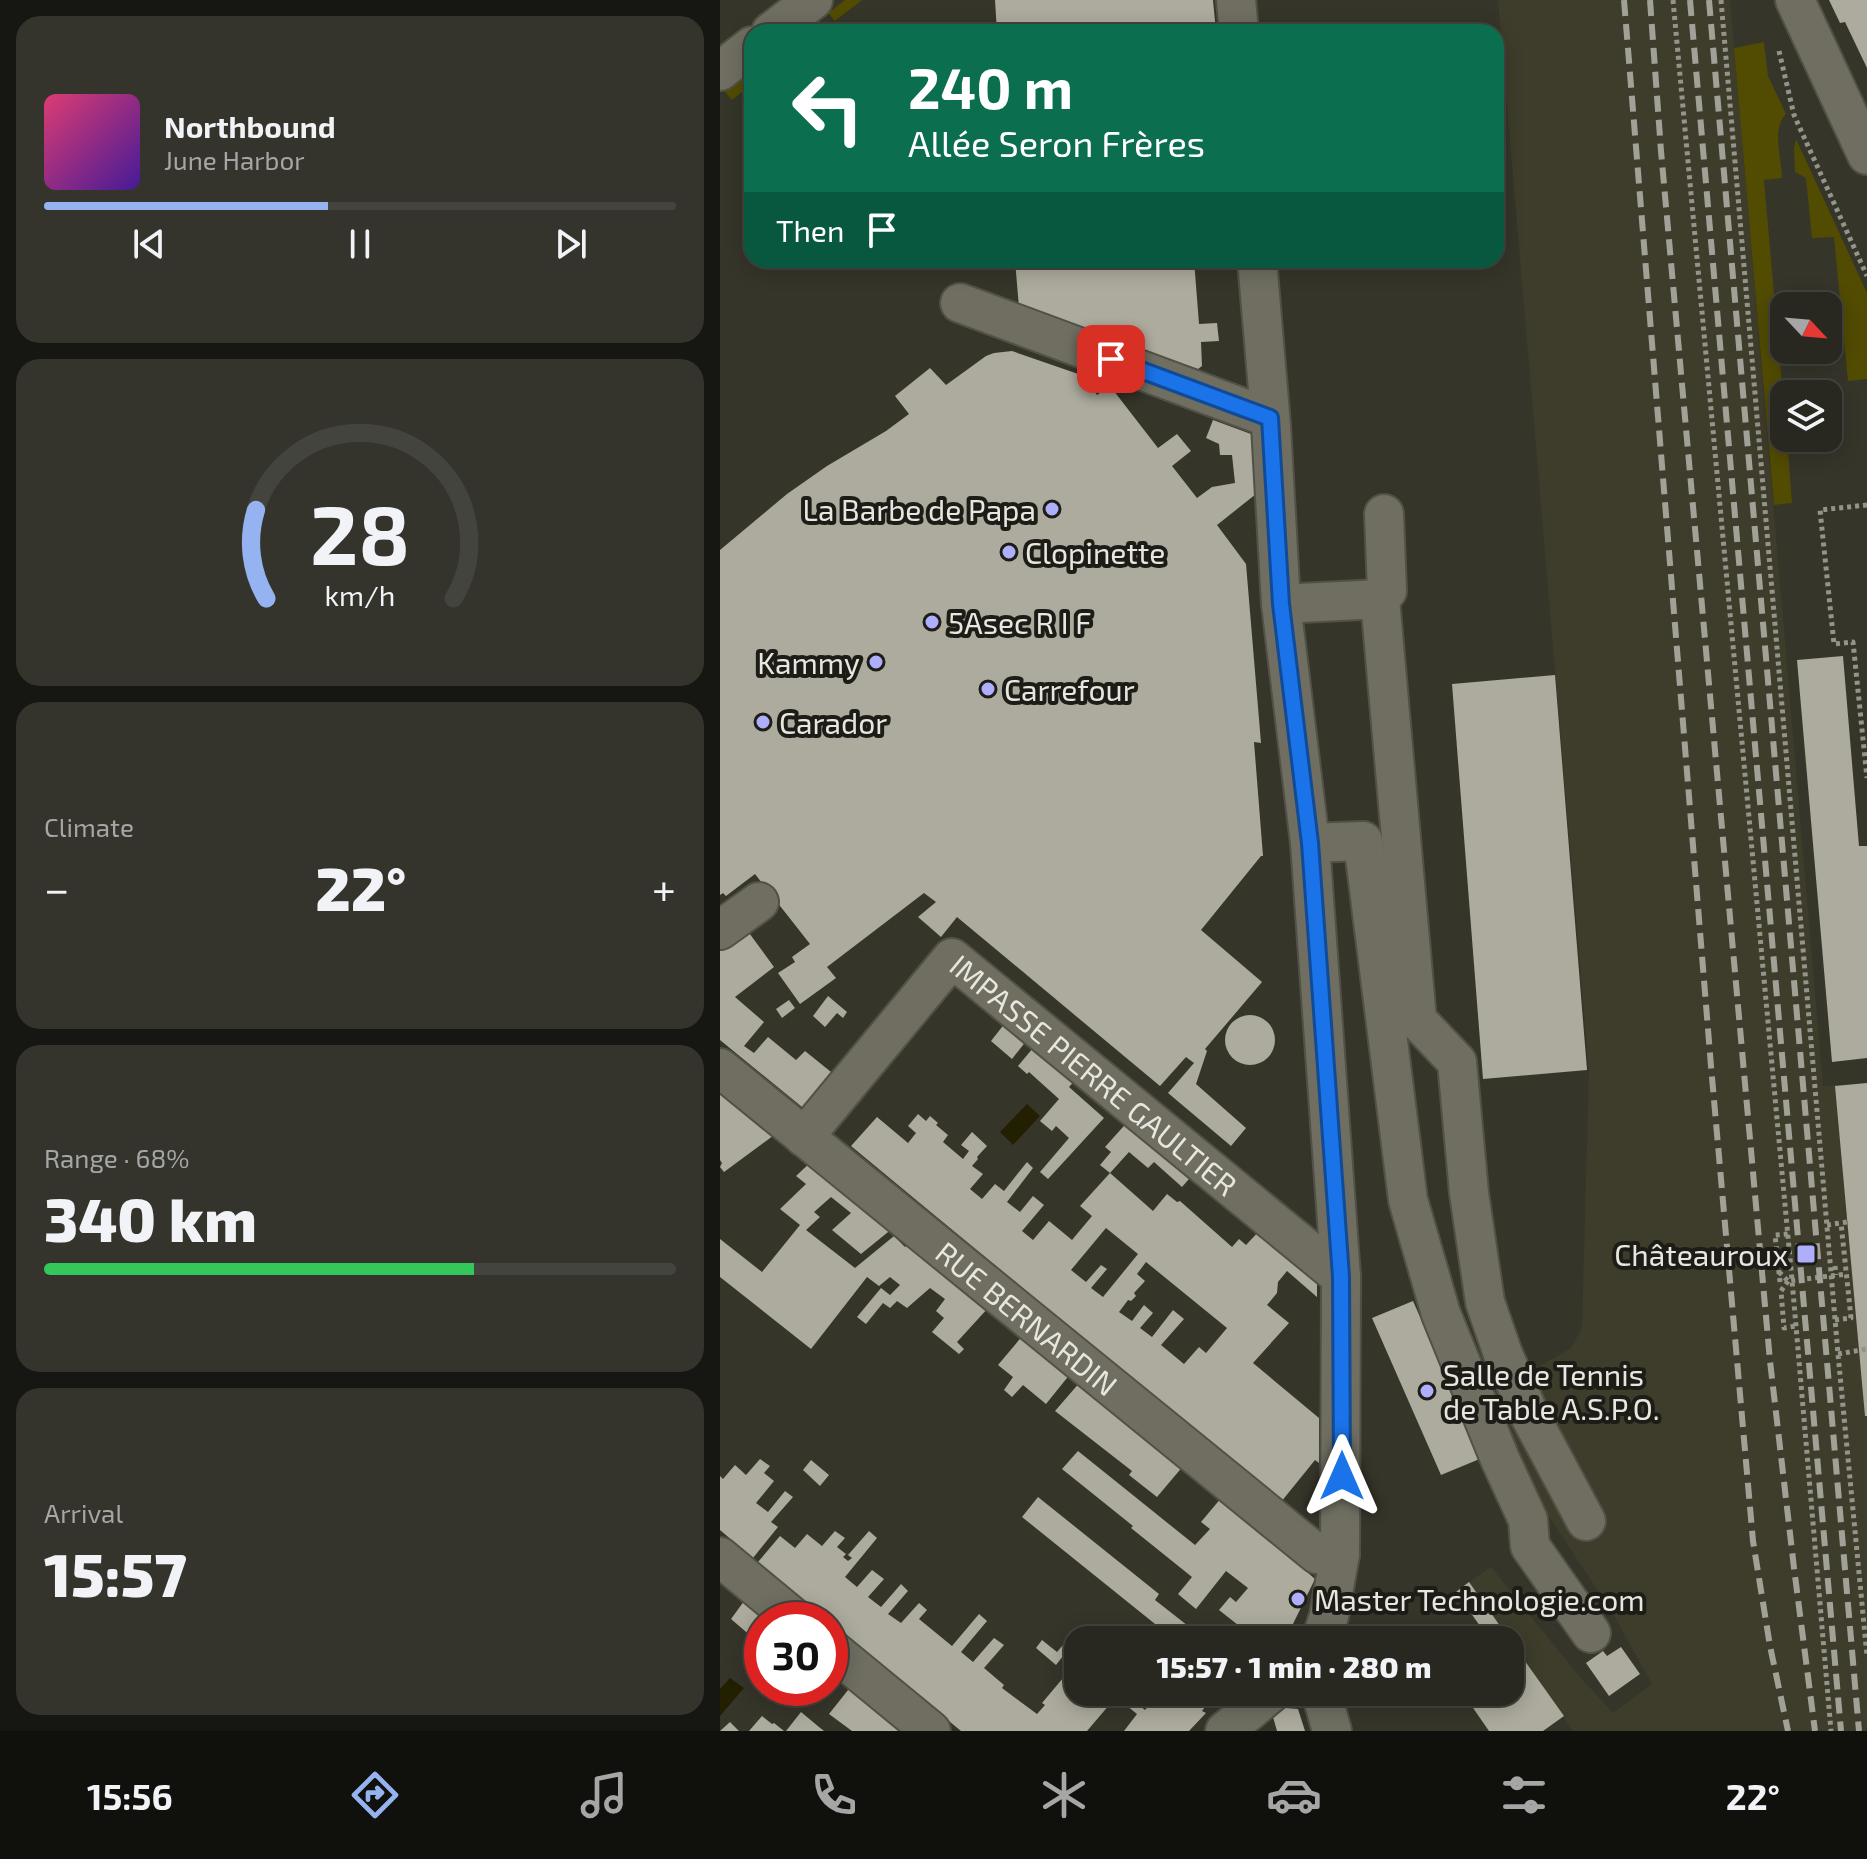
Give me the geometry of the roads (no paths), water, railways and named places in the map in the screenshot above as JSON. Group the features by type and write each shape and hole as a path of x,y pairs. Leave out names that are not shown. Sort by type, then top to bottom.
{"street":[{"path":"782,24 813,0"},
{"path":"1236,0 1238,24"},
{"path":"1795,0 1867,155"},
{"path":"720,71 744,52"},
{"path":"1258,268 1281,604 1310,843 1341,1277 1340,1554 1326,1626"},
{"path":"960,303 1270,418"},
{"path":"1281,604 1380,599 1387,591 1384,514"},
{"path":"1380,599 1417,1020 1457,1062 1469,1193 1485,1302 1530,1416 1586,1521"},
{"path":"1310,843 1363,841 1408,1200 1441,1314 1528,1520 1530,1546 1591,1633"},
{"path":"720,930 759,902"},
{"name":"IMPASSE PIERRE GAULTIER","path":"804,1137 952,958 1341,1277"},
{"name":"RUE BERNARDIN","path":"720,1068 1317,1554 1340,1554"},
{"path":"720,1557 774,1602"},
{"path":"848,1663 931,1731"},
{"path":"1225,1731 1255,1706"},
{"path":"1325,1706 1332,1731"}],"railway":[{"path":"1624,0 1753,1541 1788,1731"},
{"path":"1650,0 1770,1361 1815,1731"},
{"path":"1690,0 1841,1731"},
{"path":"1709,0 1859,1731"}],"place":[{"name":"La Barbe de Papa","path":"1052,509"},
{"name":"Clopinette","path":"1009,552"},
{"name":"5Asec R I F","path":"932,622"},
{"name":"Kammy","path":"876,662"},
{"name":"Carrefour","path":"988,689"},
{"name":"Carador","path":"763,722"},
{"name":"Châteauroux","path":"1806,1254"},
{"name":"Salle de Tennis de Table A.S.P.O.","path":"1427,1391"},
{"name":"Master Technologie.com","path":"1298,1599"}]}
